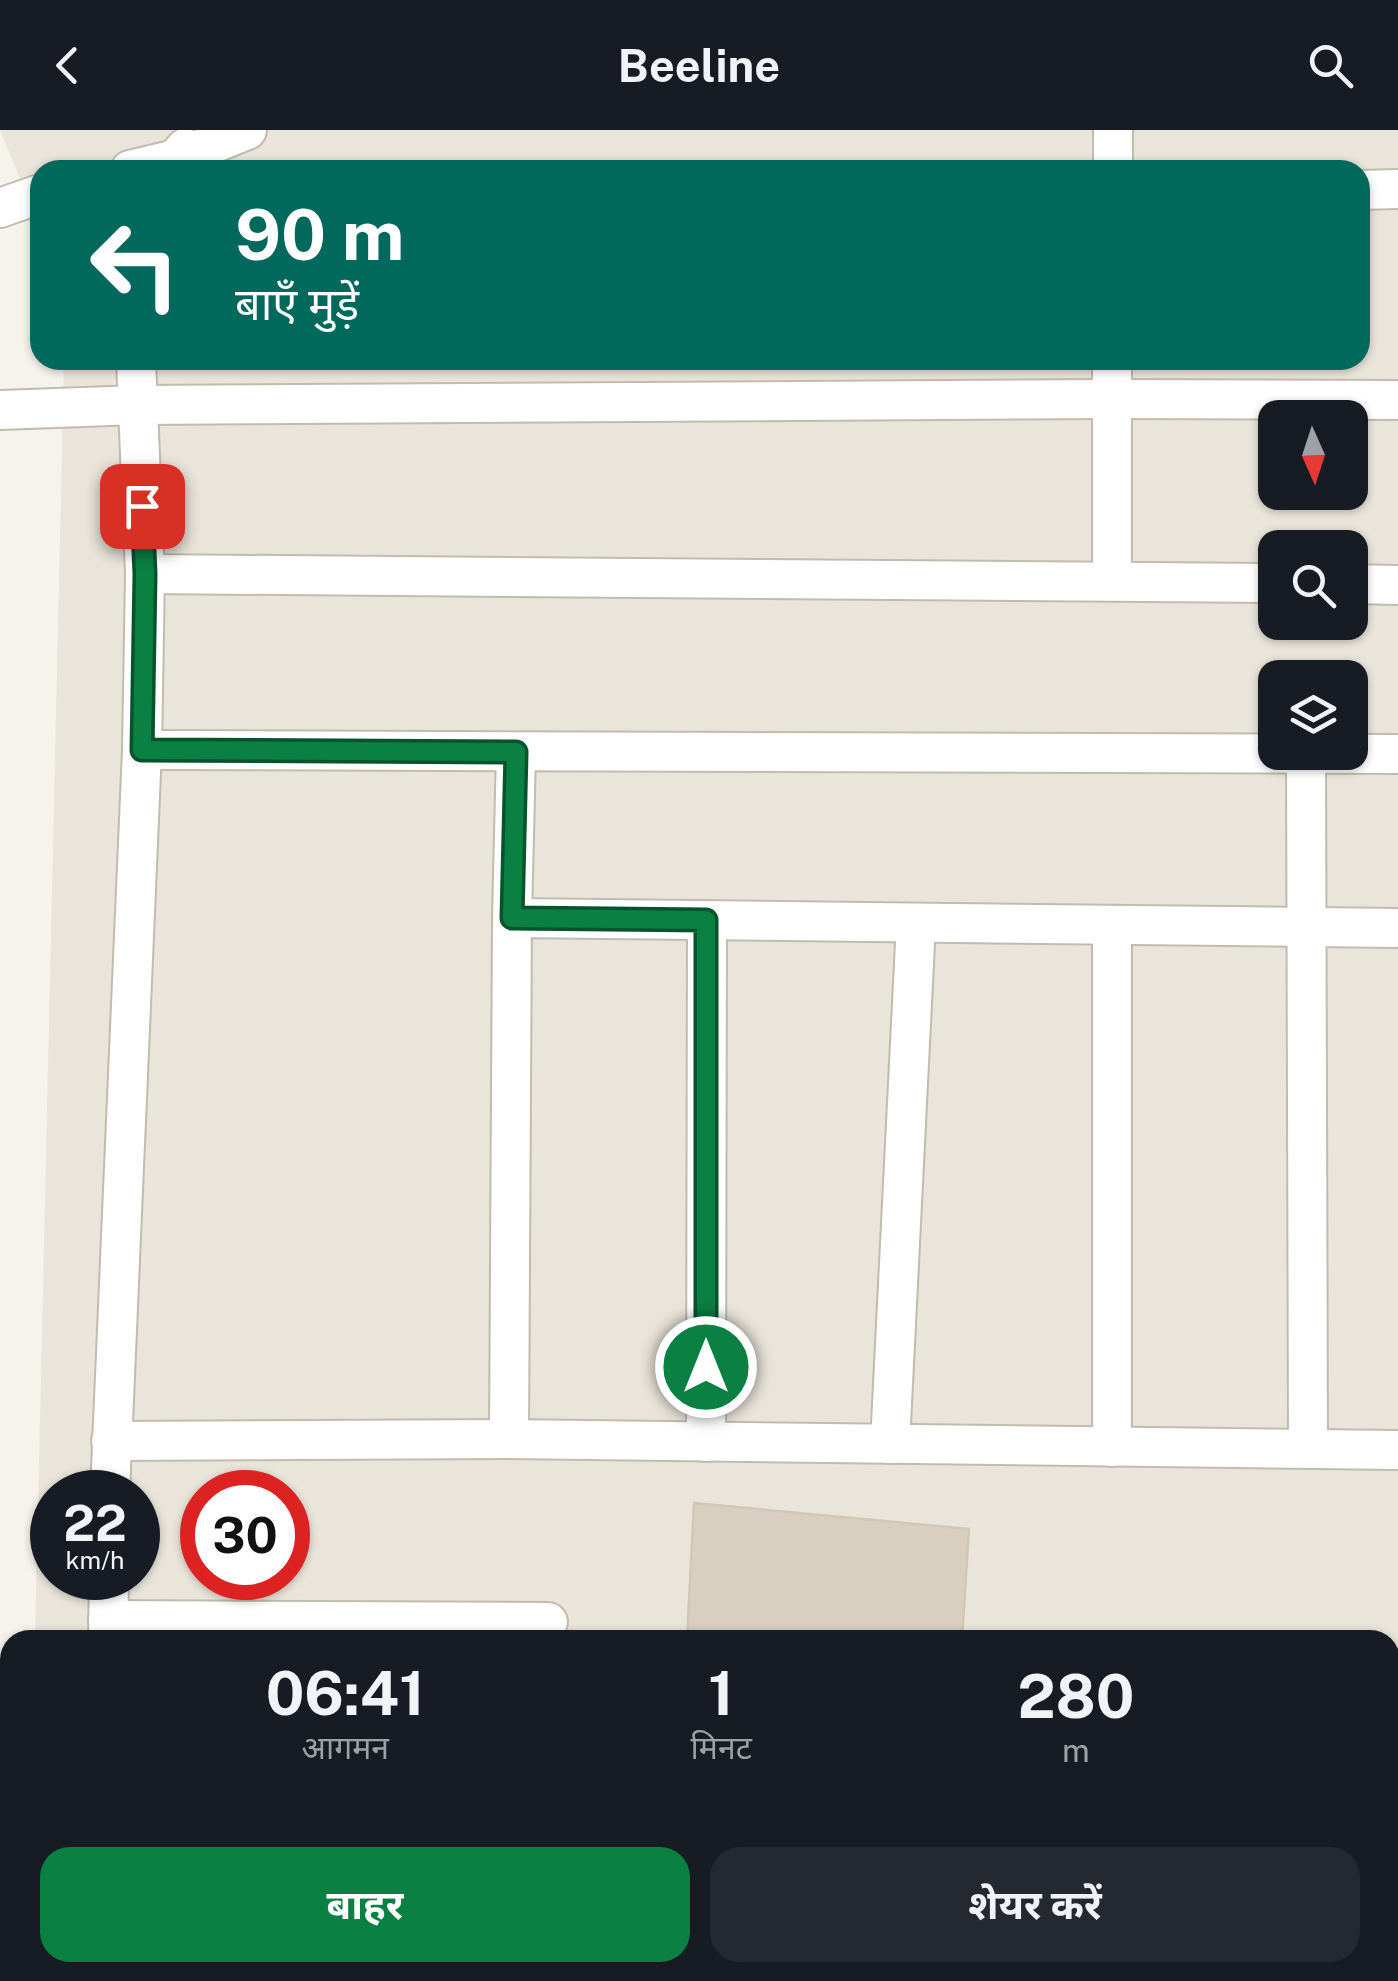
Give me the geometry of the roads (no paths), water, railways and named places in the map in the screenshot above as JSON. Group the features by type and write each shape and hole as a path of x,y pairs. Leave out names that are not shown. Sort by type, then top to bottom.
{"street":[{"path":"181,153 247,130"},
{"path":"1113,130 1113,160"},
{"path":"1370,190 1398,189"},
{"path":"0,208 30,198"},
{"path":"110,1470 142,750 145,574 136,370"},
{"path":"1112,370 1112,581"},
{"path":"0,410 1112,399 1398,400"},
{"path":"145,574 1258,583"},
{"path":"1368,584 1398,585"},
{"path":"142,750 1258,754"},
{"path":"509,1439 516,752"},
{"path":"1368,754 1398,754"},
{"path":"1306,770 1308,1449"},
{"path":"512,918 1398,928"},
{"path":"706,920 706,1442"},
{"path":"890,1444 916,923"},
{"path":"1112,925 1112,1446"},
{"path":"111,1441 509,1439 1398,1450"},
{"path":"109,1600 108,1630 548,1622"}]}
